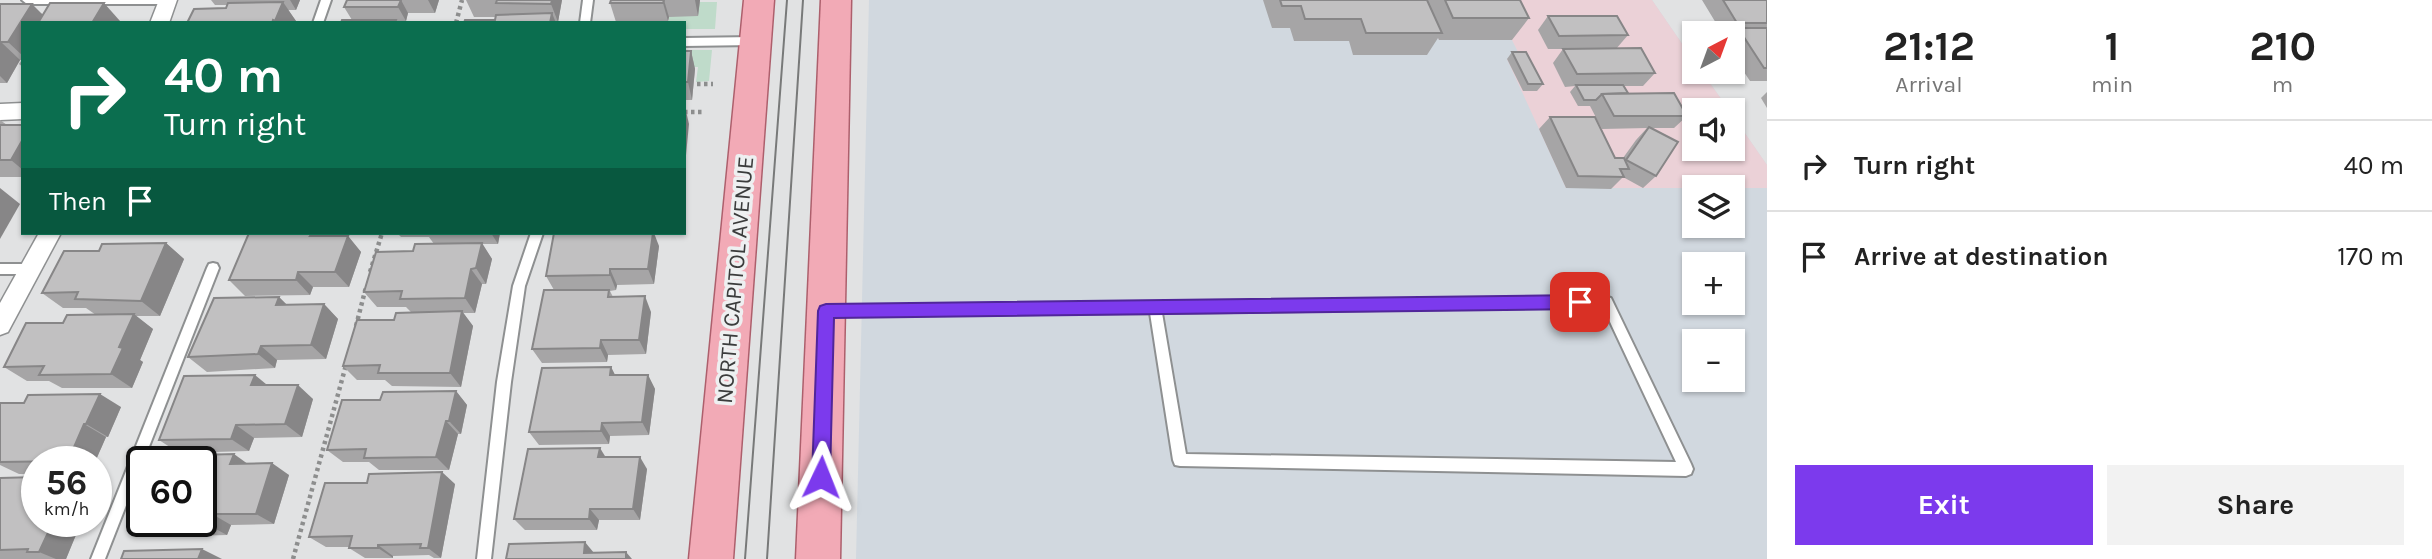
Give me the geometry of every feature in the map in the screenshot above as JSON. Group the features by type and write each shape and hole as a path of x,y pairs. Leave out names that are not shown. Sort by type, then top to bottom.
{"main road":[{"name":"NORTH CAPITOL AVENUE","path":"712,559 759,0"},
{"path":"818,559 836,0"}],"street":[{"path":"160,21 168,0"},
{"path":"0,112 21,111"},
{"path":"0,325 49,235"}],"lane":[{"path":"27,0 168,0"},
{"path":"319,21 326,0"},
{"path":"585,21 588,0"},
{"path":"686,42 756,41"},
{"path":"484,559 519,286 536,235"},
{"path":"0,269 30,268"},
{"path":"98,559 213,268"},
{"path":"826,311 1155,307 1607,302 1686,469 1180,460 1155,307"}],"path":[{"path":"457,21 463,0"},
{"path":"697,84 713,84"},
{"path":"686,112 704,112"},
{"path":"353,338 381,235"},
{"path":"293,559 349,351"}],"shaded area":[{"path":"869,0 1652,0 1682,44 1682,84 1711,84 1720,98 1682,98 1682,161 1745,161 1745,133 1767,165 1767,559 856,559"},
{"path":"1421,0 1652,0 1682,44 1682,84 1711,84 1720,98 1682,98 1682,161 1745,161 1745,133 1767,165 1767,188 1745,188 1745,175 1682,175 1682,188 1566,188 1507,59 1521,58 1512,40 1439,40"}],"green space":[{"path":"700,2 717,2 715,29 686,29 686,21 668,21 669,17"},
{"path":"686,50 712,50 709,81 696,82 698,67 686,67"}],"building":[{"path":"347,0 401,0 398,7 344,7"},
{"path":"497,0 552,0 551,4 496,3"},
{"path":"611,0 664,0 663,3 610,3"},
{"path":"1280,0 1427,0 1442,33 1366,33 1361,19 1305,19 1301,6 1282,6"},
{"path":"1445,0 1520,0 1529,18 1453,18"},
{"path":"1723,0 1767,0 1767,23 1736,21"},
{"path":"283,2 275,21 188,21 194,9 226,8 228,3"},
{"path":"50,3 104,3 93,21 39,21"},
{"path":"0,4 32,4 8,42 0,44"},
{"path":"552,13 550,21 465,21 495,20 496,15"},
{"path":"1548,16 1617,16 1628,35 1559,36"},
{"path":"342,20 396,20 396,21"},
{"path":"1745,28 1767,28 1767,68 1764,68 1745,39"},
{"path":"1641,48 1655,73 1577,74 1563,49"},
{"path":"686,51 691,51 688,82"},
{"path":"1512,52 1526,52 1543,84 1528,84"},
{"path":"1576,85 1623,85 1628,93 1602,94 1596,100 1584,100"},
{"path":"1674,93 1682,107 1682,116 1614,116 1602,94"},
{"path":"1550,117 1595,117 1615,158 1624,158 1629,169 1620,169 1624,177 1578,176"},
{"path":"0,125 21,125 21,142 11,160 0,160"},
{"path":"1649,127 1678,142 1656,176 1626,160"},
{"path":"248,235 348,236 335,272 298,272 296,280 229,280"},
{"path":"554,235 653,235 648,269 610,269 610,275 546,276"},
{"path":"166,243 141,301 75,299 78,292 42,293 64,251 99,251 102,244"},
{"path":"482,243 476,268 471,269 465,298 400,299 402,291 364,292 376,252 413,251 415,244"},
{"path":"544,290 609,290 608,297 645,296 639,340 601,340 600,348 532,349"},
{"path":"279,297 276,305 324,304 311,345 261,346 258,354 188,357 214,298"},
{"path":"462,311 450,373 378,373 380,365 343,366 357,320 394,320 396,313"},
{"path":"134,314 119,347 123,348 111,374 39,375 44,366 4,367 26,323 63,323 67,315"},
{"path":"611,367 610,375 648,375 642,422 602,423 601,431 529,432 542,368"},
{"path":"255,375 251,385 298,385 285,424 236,425 231,439 159,440 184,376"},
{"path":"456,391 436,457 364,458 366,449 327,450 342,400 380,400 383,392"},
{"path":"100,394 74,446 21,446 21,462 0,462 0,403 24,403 28,395"},
{"path":"600,448 598,457 640,457 633,509 590,509 589,519 514,519 528,449"},
{"path":"217,454 234,454 230,464 272,463 256,514 217,514"},
{"path":"442,472 428,548 420,548 421,544 349,548 352,536 309,537 325,483 367,483 369,474"},
{"path":"21,477 21,537 46,537 39,552 27,552 28,549 0,550 0,478"},
{"path":"585,542 584,553 626,552 626,559 506,559 509,544"},
{"path":"202,549 198,559 121,559 124,551"}],"tram line":[{"path":"745,559 787,0"},
{"path":"767,559 803,0"}],"route":[{"path":"821,477 826,311 1580,302"}]}
